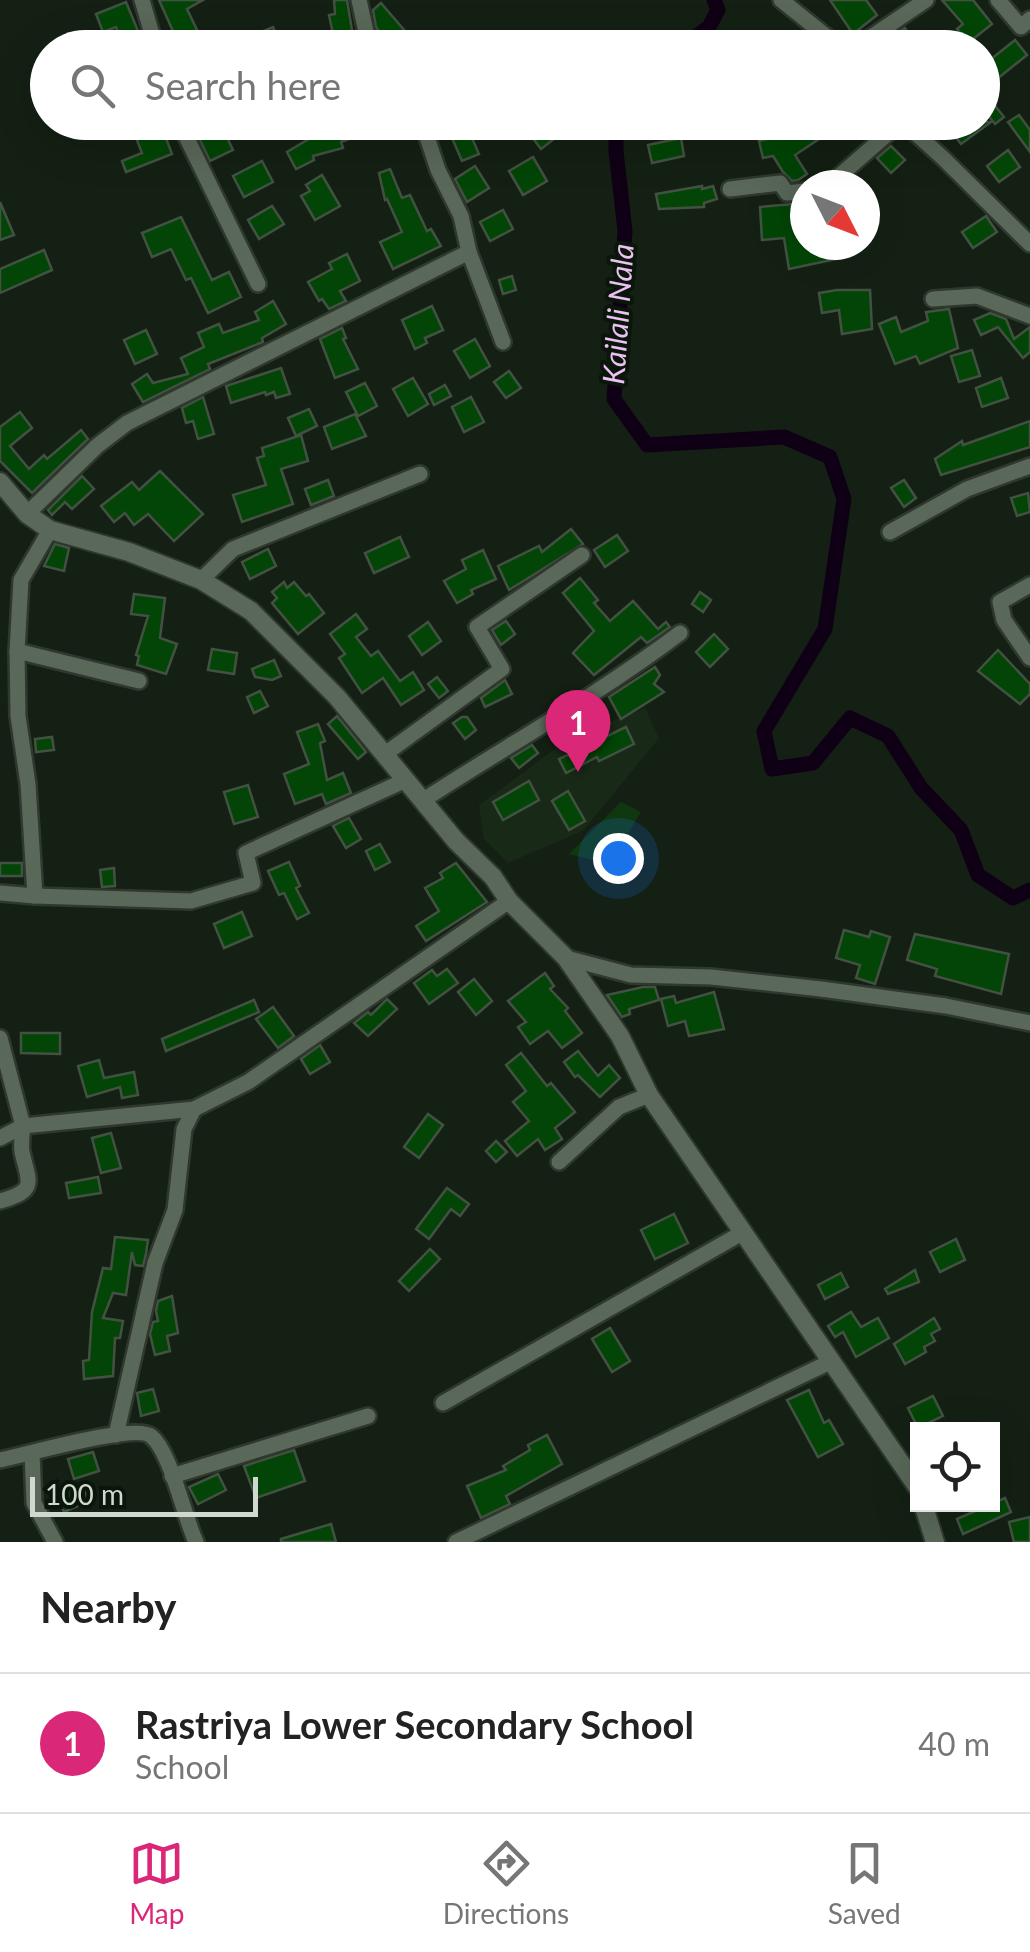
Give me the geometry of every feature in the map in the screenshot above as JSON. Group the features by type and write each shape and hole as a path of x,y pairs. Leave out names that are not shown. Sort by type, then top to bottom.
{"street":[{"path":"142,0 151,30"},
{"path":"358,0 365,30"},
{"path":"780,0 818,30"},
{"path":"882,30 926,0"},
{"path":"998,0 1021,27 1030,20"},
{"path":"188,140 258,284"},
{"path":"428,140 461,216 469,252 503,342"},
{"path":"847,170 881,140"},
{"path":"923,140 1030,244"},
{"path":"730,189 780,183 790,192"},
{"path":"27,514 97,446 128,423 469,252"},
{"path":"933,299 977,296 1030,316"},
{"path":"890,532 967,489 1030,466"},
{"path":"201,580 234,549 420,474"},
{"path":"0,482 27,514 50,530 130,552 201,580 252,610 337,696 422,801 493,877 509,901 566,958 620,1036 649,1096 910,1476"},
{"path":"36,896 28,784 18,716 17,652 20,580 50,530"},
{"path":"384,754 502,669 477,627 582,556"},
{"path":"1030,585 1000,602 1004,620 1030,658"},
{"path":"422,801 627,674 680,633"},
{"path":"17,652 139,681"},
{"path":"0,893 192,900 252,883 246,853 406,780"},
{"path":"0,1138 23,1126 194,1109 248,1082 509,901"},
{"path":"566,958 631,975 711,976 821,988 1030,1023"},
{"path":"0,1038 23,1126 21,1148 30,1176 25,1192 0,1201"},
{"path":"559,1162 619,1107 649,1096"},
{"path":"116,1435 155,1263 175,1210 184,1129 194,1109"},
{"path":"444,1404 742,1233"},
{"path":"456,1542 832,1361"},
{"path":"172,1476 368,1416"},
{"path":"0,1460 137,1431 149,1434 158,1444 172,1476 196,1542"},
{"path":"32,1453 34,1503 55,1542"},
{"path":"926,1512 935,1542"}],"shaded area":[{"path":"645,708 659,738 584,830 508,863 484,839 479,805 570,738"}],"green space":[{"path":"621,802 641,812 609,864 569,854"}],"building":[{"path":"159,0 203,0 187,9 197,30 172,30"},
{"path":"334,0 347,0 352,30 332,30 329,15 335,14"},
{"path":"830,0 866,0 877,15 858,30 850,30"},
{"path":"942,0 973,0 992,24 984,30 958,30 963,24"},
{"path":"126,2 138,30 102,30 96,14"},
{"path":"381,3 404,30 378,30 373,10"},
{"path":"1015,40 1027,55 1000,77 1000,52"},
{"path":"1019,115 1030,130 1030,152 1008,122"},
{"path":"137,140 167,140 172,154 126,172 122,161 142,153"},
{"path":"200,140 228,140 233,150 210,161"},
{"path":"307,140 346,140 341,142 343,148 313,156 314,160 296,169 287,152"},
{"path":"453,140 473,140 479,154 462,161"},
{"path":"534,140 553,140 541,149"},
{"path":"681,140 684,156 652,163 648,145"},
{"path":"818,140 795,155 804,170 790,170 790,179 773,156 763,158 759,141"},
{"path":"891,146 905,160 891,173 877,158"},
{"path":"1008,150 1020,167 999,182 987,166"},
{"path":"533,157 547,181 523,195 509,171"},
{"path":"262,161 273,182 244,197 233,176"},
{"path":"475,166 489,188 467,202 455,179"},
{"path":"390,169 402,198 410,195 427,231 431,229 441,246 393,269 380,242 402,232 385,200 379,173"},
{"path":"322,175 340,206 315,220 301,196 310,191 306,185"},
{"path":"713,186 717,199 704,203 704,207 659,209 656,194"},
{"path":"0,202 14,235 0,240"},
{"path":"790,204 790,260 831,260 789,269 784,238 762,240 760,207"},
{"path":"272,206 284,224 259,239 248,220"},
{"path":"503,210 513,229 490,241 480,222"},
{"path":"986,216 997,232 973,248 962,232"},
{"path":"181,217 212,280 229,272 241,297 208,313 171,249 152,257 142,233"},
{"path":"44,250 52,270 0,293 0,269"},
{"path":"347,254 360,281 340,291 346,301 329,309 308,282 332,269 329,263"},
{"path":"512,276 516,290 503,294 499,280"},
{"path":"870,290 872,329 842,334 839,310 822,313 819,293"},
{"path":"273,301 286,324 262,338 263,342 208,364 210,369 143,402 132,384 147,374 153,383 188,374 181,358 204,347 198,333 219,324 223,333 259,320 255,312"},
{"path":"432,306 443,330 425,338 427,343 415,349 402,320"},
{"path":"949,309 958,348 920,364 916,356 895,364 879,324 896,317 901,332 928,321 926,312"},
{"path":"990,313 1006,319 1014,339 1030,327 1030,352 1023,358 998,327 981,335 974,320"},
{"path":"342,328 346,338 343,339 358,369 335,378 320,339"},
{"path":"146,330 157,354 135,364 124,340"},
{"path":"475,339 490,366 470,378 454,351"},
{"path":"972,350 980,376 959,382 951,356"},
{"path":"281,368 290,394 276,398 274,392 265,392 231,403 226,386"},
{"path":"509,371 521,388 506,398 494,382"},
{"path":"413,378 428,404 408,416 393,389"},
{"path":"1001,378 1008,398 982,407 976,388"},
{"path":"365,383 377,406 358,416 346,392"},
{"path":"445,385 451,396 434,405 429,394"},
{"path":"203,397 214,434 198,439 193,421 186,423 182,408"},
{"path":"471,397 484,422 464,432 452,407"},
{"path":"309,409 317,426 296,436 288,418"},
{"path":"20,412 32,428 10,446 29,469 81,430 88,439 32,493 0,461 0,427"},
{"path":"355,414 366,436 332,449 324,427"},
{"path":"1030,421 1030,447 941,475 935,459 962,441 963,445"},
{"path":"301,435 308,461 281,469 293,504 242,522 233,495 266,485 257,458 264,456 262,448"},
{"path":"160,471 203,514 174,541 148,514 134,525 125,513 114,522 101,506 132,482 139,490"},
{"path":"82,476 94,489 72,509 65,502 52,515 48,510"},
{"path":"328,480 334,496 311,505 305,489"},
{"path":"904,480 916,498 904,507 891,488"},
{"path":"1028,493 1030,512 1017,516 1011,498"},
{"path":"571,529 583,544 509,590 498,566 539,546 542,552"},
{"path":"617,535 628,551 605,567 594,550"},
{"path":"400,537 409,557 374,573 365,553"},
{"path":"55,544 69,548 64,571 44,566"},
{"path":"268,549 276,566 250,579 242,562"},
{"path":"483,550 496,579 471,590 473,594 457,603 444,581 466,569 462,560"},
{"path":"580,578 610,621 633,601 658,629 666,622 670,627 647,643 641,637 594,675 573,653 594,631 563,593"},
{"path":"284,582 287,588 294,582 324,613 298,634 272,603 277,598 272,592"},
{"path":"700,592 711,600 703,612 692,604"},
{"path":"134,594 165,598 160,638 177,644 166,674 137,665 136,655 148,616 131,614"},
{"path":"356,614 367,629 356,637 371,656 378,651 400,681 413,672 424,690 401,705 383,678 362,693 339,658 345,654 330,634"},
{"path":"506,621 515,634 501,645 492,630"},
{"path":"428,622 441,641 422,655 409,636"},
{"path":"714,634 728,649 710,667 696,652"},
{"path":"212,649 237,653 234,674 208,670"},
{"path":"998,650 1030,684 1030,694 1020,704 978,671"},
{"path":"274,660 281,676 272,680 255,677 252,669"},
{"path":"655,667 660,675 654,684 664,692 621,719 609,697"},
{"path":"437,677 448,691 439,698 428,684"},
{"path":"505,680 512,694 485,707 481,698"},
{"path":"260,691 268,706 254,713 247,697"},
{"path":"337,716 366,752 358,759 328,724"},
{"path":"467,717 476,730 465,739 453,723"},
{"path":"318,724 325,741 320,743 327,780 343,773 351,793 326,804 322,794 295,804 284,774 309,764 297,732"},
{"path":"626,727 634,744 566,773 559,759"},
{"path":"52,737 54,750 36,752 35,739"},
{"path":"532,745 538,753 519,768 511,758"},
{"path":"529,781 539,800 503,820 493,802"},
{"path":"248,785 258,817 234,824 224,792"},
{"path":"568,791 585,821 569,830 552,801"},
{"path":"349,818 361,839 346,848 333,826"},
{"path":"380,844 390,862 375,870 366,851"},
{"path":"289,862 309,913 297,919 268,871"},
{"path":"0,863 22,863 22,876 0,876"},
{"path":"456,863 487,902 426,941 416,926 439,911 425,888 443,878 440,873"},
{"path":"114,868 115,886 102,887 100,870"},
{"path":"242,912 252,936 224,948 214,924"},
{"path":"844,930 869,937 871,931 890,937 875,984 856,978 860,965 836,958"},
{"path":"915,934 1009,954 1001,994 935,976 937,969 907,960"},
{"path":"447,969 458,983 429,1004 414,983 432,970 437,976"},
{"path":"545,973 554,986 550,989 568,1008 565,1011 582,1033 562,1048 548,1031 530,1044 518,1027 526,1022 508,1001"},
{"path":"474,979 492,1001 476,1015 458,992"},
{"path":"655,987 659,1000 629,1009 630,1014 622,1017 607,995"},
{"path":"714,992 724,1029 689,1036 685,1021 668,1026 661,999 674,996 676,1003"},
{"path":"387,999 397,1009 368,1036 354,1023 368,1012 371,1015"},
{"path":"254,1000 259,1012 166,1051 162,1039"},
{"path":"273,1007 294,1036 278,1048 256,1019"},
{"path":"21,1033 60,1033 60,1054 21,1053"},
{"path":"320,1045 330,1062 310,1074 301,1059"},
{"path":"578,1051 598,1076 609,1065 620,1078 600,1097 578,1075 575,1077 564,1062"},
{"path":"521,1053 547,1086 551,1083 575,1112 555,1128 562,1139 545,1150 538,1139 517,1156 505,1141 529,1121 513,1102 526,1091 506,1065"},
{"path":"99,1060 104,1078 134,1072 138,1095 122,1098 120,1087 87,1097 78,1066"},
{"path":"428,1114 443,1125 419,1158 404,1147"},
{"path":"111,1133 121,1168 101,1173 92,1138"},
{"path":"496,1141 507,1152 496,1162 486,1151"},
{"path":"98,1177 101,1193 69,1198 66,1183"},
{"path":"447,1188 469,1204 460,1216 451,1209 429,1239 416,1229"},
{"path":"674,1214 688,1243 655,1259 641,1230"},
{"path":"115,1237 148,1240 146,1254 143,1266 135,1265 132,1252 126,1295 113,1293 103,1318 123,1321 120,1338 115,1338 113,1376 84,1379 83,1361 89,1360 92,1312 103,1268 111,1269"},
{"path":"956,1239 965,1260 940,1272 930,1252"},
{"path":"430,1249 440,1259 409,1291 399,1281"},
{"path":"915,1270 919,1282 888,1294 885,1289"},
{"path":"841,1273 848,1287 825,1299 818,1285"},
{"path":"172,1296 178,1333 167,1336 170,1351 155,1355 150,1334 153,1322 158,1321 158,1301"},
{"path":"851,1312 861,1327 878,1318 889,1338 856,1357 843,1332 835,1337 828,1326"},
{"path":"934,1318 940,1329 931,1334 935,1341 924,1347 926,1352 905,1364 894,1344"},
{"path":"610,1328 630,1361 612,1372 592,1339"},
{"path":"153,1389 159,1411 141,1416 137,1393"},
{"path":"809,1390 824,1423 829,1420 843,1444 818,1457 787,1400"},
{"path":"933,1396 943,1416 930,1422 915,1422 908,1408"},
{"path":"547,1435 562,1464 506,1496 510,1504 481,1518 467,1486 506,1470 503,1466"},
{"path":"294,1450 305,1481 256,1498 244,1466"},
{"path":"93,1452 99,1471 74,1479 68,1459"},
{"path":"218,1474 226,1490 198,1504 189,1487"},
{"path":"82,1484 89,1501 64,1512 56,1495"},
{"path":"1005,1498 1011,1512 963,1534 957,1519 973,1512 1000,1512 1000,1500"},
{"path":"1030,1517 1030,1542 1014,1542 1009,1522"},
{"path":"331,1524 336,1542 281,1542 281,1539"}],"waterway":[{"name":"Kailali Nala","path":"705,30 718,10 714,0"},
{"name":"Kailali Nala","path":"616,140 625,231 614,399 647,445 784,437 830,457 844,499 825,629 764,731 772,769 813,763 850,718 888,736 921,788 961,830 978,875 1013,898 1030,890"}],"place":[{"name":"Rastriya Lower Secondary School","path":"578,772"}]}
